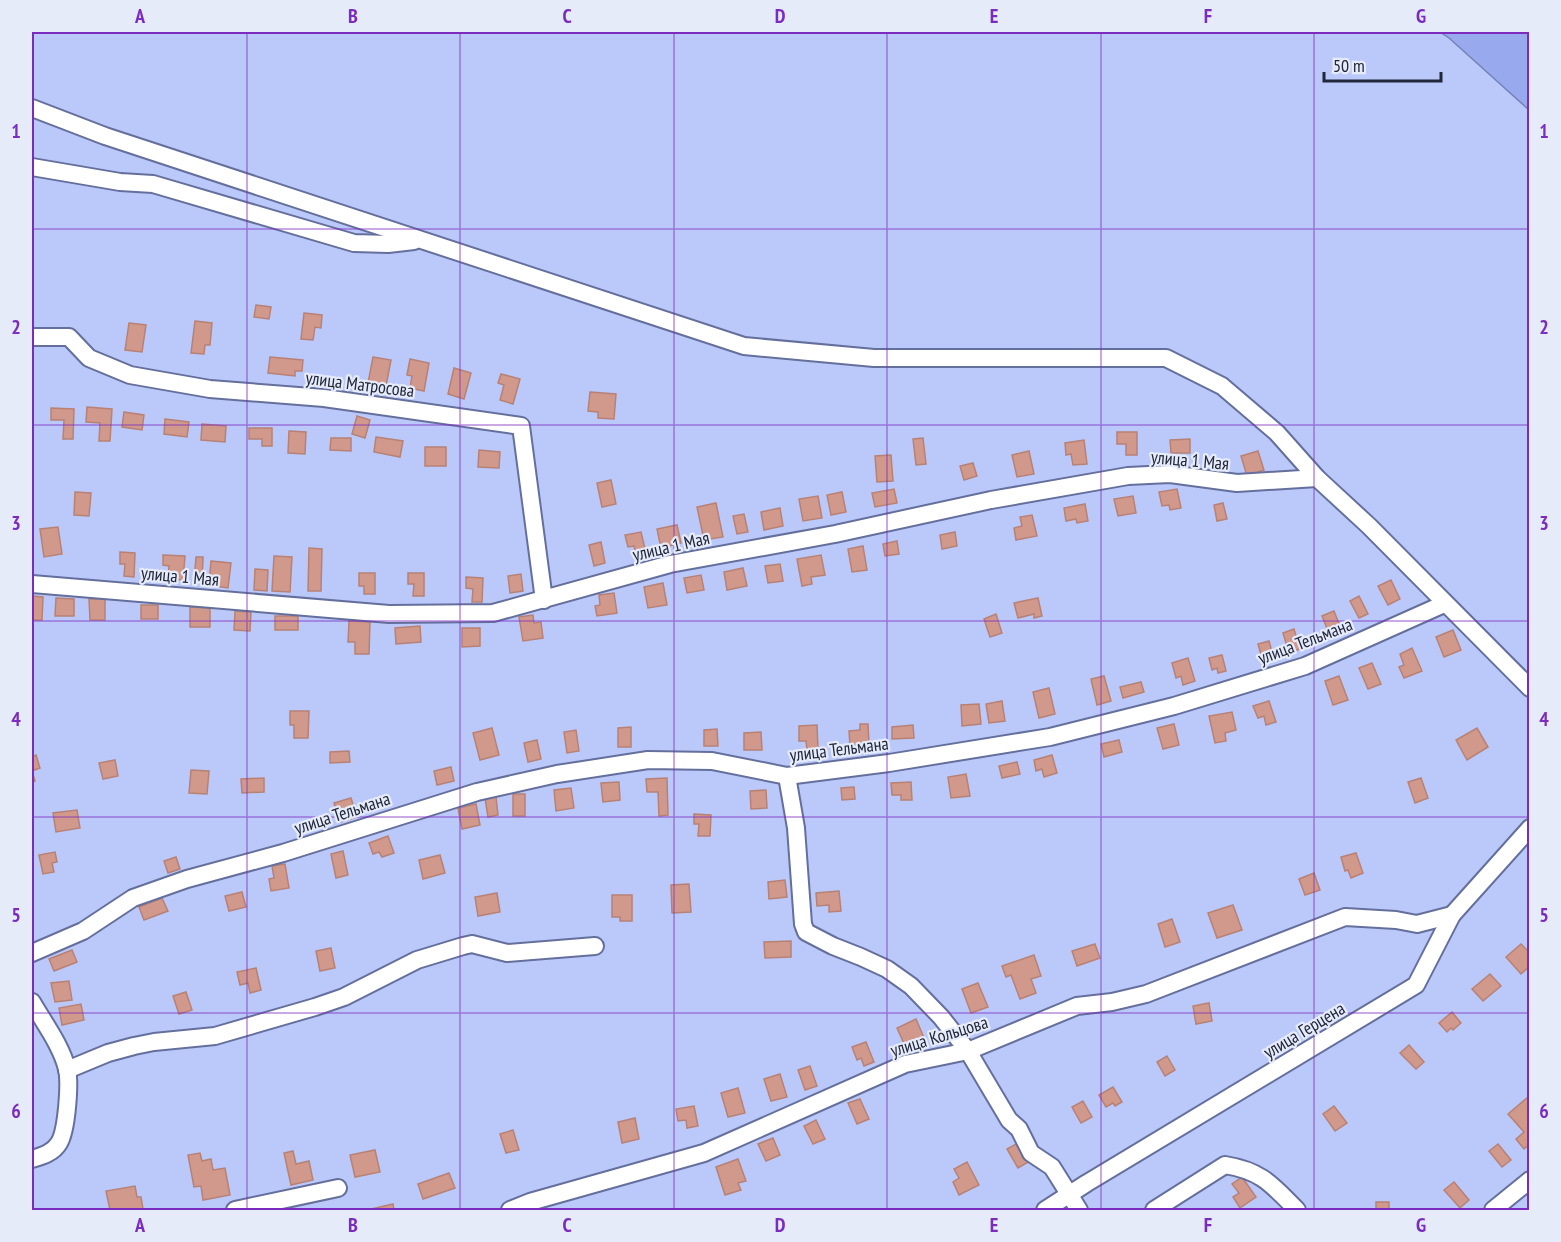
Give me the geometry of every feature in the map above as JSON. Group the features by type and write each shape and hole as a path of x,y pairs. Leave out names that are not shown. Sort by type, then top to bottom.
{"street":[{"path":"32,108 105,136 744,346 874,358 1166,358 1222,386 1276,433 1317,478 1369,526 1530,688"},
{"path":"32,167 120,182 153,183 354,243 388,244 421,241"},
{"name":"улица Матросова","path":"32,337 69,337 89,358 110,368 141,377 210,389 324,398 521,426 544,600"},
{"name":"улица 1 Мая","path":"32,584 389,614 493,612 670,564 835,534 991,500 1128,476 1170,474 1237,483 1317,478"},
{"name":"улица Тельмана","path":"32,953 83,931 133,898 187,879 283,853 477,792 557,774 648,760 712,761 788,776 889,763 1050,737 1174,706 1305,666 1444,604"},
{"path":"788,776 796,828 806,932 887,969 910,986 941,1017 968,1052 1009,1120 1019,1129 1031,1153 1052,1167 1079,1210"},
{"name":"улица Герцена","path":"1045,1210 1416,985 1452,915 1530,828"},
{"name":"улица Кольцова","path":"510,1210 530,1202 704,1153 905,1064 968,1052 1077,1006 1112,1002 1146,994 1345,917 1396,920 1417,924 1452,915"},
{"path":"67,1070 134,1046 215,1036 315,1007 344,997 417,960 463,946 472,944 507,953 595,946"},
{"path":"32,1002 59,1048 67,1070 65,1124 60,1143 49,1153 32,1159"},
{"path":"1154,1210 1225,1165 1246,1168 1266,1179 1297,1210"},
{"path":"1493,1210 1530,1180"},
{"path":"235,1210 338,1188"}],"water":[{"path":"1440,32 1529,32 1529,110 1449,38"}],"building":[{"path":"256,305 271,307 269,319 254,317"},
{"path":"304,313 322,315 321,328 315,327 313,340 301,339"},
{"path":"195,321 212,323 210,345 205,345 204,354 191,353"},
{"path":"129,323 146,325 142,352 125,350"},
{"path":"270,357 303,360 302,371 295,371 295,376 268,373"},
{"path":"373,357 391,360 386,386 368,383"},
{"path":"410,359 429,363 424,391 410,388 412,376 407,375"},
{"path":"454,368 471,373 464,399 448,394"},
{"path":"501,374 520,379 513,404 500,400 504,385 498,383"},
{"path":"590,392 616,394 614,419 598,418 598,412 588,411"},
{"path":"87,407 112,409 110,441 99,441 100,423 86,422"},
{"path":"51,408 74,409 73,439 63,439 64,420 51,420"},
{"path":"124,412 144,415 142,430 122,427"},
{"path":"357,416 370,420 365,438 352,434"},
{"path":"165,419 189,422 187,437 164,434"},
{"path":"202,424 226,426 225,442 201,440"},
{"path":"249,428 272,428 272,446 262,446 262,439 249,439"},
{"path":"289,431 306,432 305,454 288,453"},
{"path":"1117,432 1137,432 1137,455 1126,455 1126,444 1117,444"},
{"path":"376,437 403,441 400,457 374,452"},
{"path":"331,438 351,438 351,451 330,450"},
{"path":"923,438 926,464 916,465 913,439"},
{"path":"1190,439 1190,453 1171,453 1170,440"},
{"path":"1084,440 1087,464 1073,465 1071,454 1066,455 1065,443"},
{"path":"425,447 446,447 446,466 425,466"},
{"path":"479,450 500,452 499,468 478,467"},
{"path":"1029,451 1034,474 1017,477 1012,455"},
{"path":"1258,451 1264,470 1247,476 1241,456"},
{"path":"891,455 893,481 877,482 875,456"},
{"path":"973,463 977,476 964,480 960,466"},
{"path":"611,480 616,504 602,507 597,483"},
{"path":"894,489 897,503 875,507 872,493"},
{"path":"1177,489 1181,508 1170,510 1169,505 1162,506 1159,492"},
{"path":"75,492 91,493 89,516 74,515"},
{"path":"842,492 846,512 831,515 827,495"},
{"path":"818,496 822,518 803,521 799,499"},
{"path":"1133,496 1136,513 1118,516 1114,499"},
{"path":"716,503 723,537 704,540 697,507"},
{"path":"1223,503 1227,519 1217,521 1214,505"},
{"path":"1085,504 1088,521 1077,523 1076,519 1066,521 1064,508"},
{"path":"780,508 783,526 764,530 761,512"},
{"path":"744,514 748,532 737,534 733,516"},
{"path":"1032,515 1037,536 1016,540 1014,528 1022,526 1020,517"},
{"path":"677,525 681,543 661,548 657,529"},
{"path":"58,527 62,554 44,557 40,529"},
{"path":"641,532 646,553 636,556 634,546 628,547 625,535"},
{"path":"955,532 957,546 942,549 940,535"},
{"path":"897,541 899,554 885,556 883,544"},
{"path":"601,542 605,563 594,566 589,545"},
{"path":"863,546 867,570 852,572 848,549"},
{"path":"309,548 322,549 321,591 308,591"},
{"path":"120,552 135,553 134,577 124,576 125,564 120,564"},
{"path":"163,555 185,556 183,580 168,579 169,566 163,565"},
{"path":"821,555 825,575 811,577 812,584 802,586 797,559"},
{"path":"274,556 292,557 290,592 272,591"},
{"path":"196,557 203,557 202,582 194,582"},
{"path":"211,561 231,563 228,588 209,585"},
{"path":"780,564 783,581 768,583 765,566"},
{"path":"743,568 747,586 727,590 724,572"},
{"path":"255,569 268,570 267,591 254,590"},
{"path":"359,573 375,573 375,594 364,594 364,586 359,586"},
{"path":"408,573 424,573 424,596 413,596 414,584 408,584"},
{"path":"521,574 523,591 510,593 508,576"},
{"path":"701,575 704,590 687,593 684,578"},
{"path":"466,577 483,578 482,602 472,602 473,589 466,588"},
{"path":"1391,580 1400,599 1388,605 1378,586"},
{"path":"663,583 667,605 648,608 644,587"},
{"path":"614,593 617,613 597,616 595,606 600,605 599,595"},
{"path":"32,596 43,597 42,620 32,620"},
{"path":"1359,596 1368,614 1359,618 1350,601"},
{"path":"56,598 74,599 74,616 55,616"},
{"path":"1038,598 1042,616 1034,618 1034,614 1018,618 1014,603"},
{"path":"89,599 105,599 105,620 90,620"},
{"path":"141,605 158,605 158,619 141,619"},
{"path":"190,607 210,608 210,627 190,627"},
{"path":"235,611 251,612 250,631 234,630"},
{"path":"1334,611 1340,626 1328,631 1322,616"},
{"path":"996,614 1002,633 990,637 984,619"},
{"path":"533,615 534,623 541,622 543,638 523,641 519,617"},
{"path":"275,616 298,616 298,630 275,630"},
{"path":"349,621 370,622 369,654 355,654 355,642 348,642"},
{"path":"420,626 421,642 396,644 395,628"},
{"path":"462,628 480,628 480,646 462,647"},
{"path":"1294,629 1300,649 1289,653 1283,633"},
{"path":"1453,630 1461,650 1444,657 1436,637"},
{"path":"1269,641 1274,659 1263,662 1258,644"},
{"path":"1412,648 1422,671 1404,678 1399,667 1404,665 1400,654"},
{"path":"1222,655 1226,671 1218,673 1217,668 1212,670 1209,658"},
{"path":"1188,658 1195,681 1183,685 1181,676 1176,678 1172,663"},
{"path":"1372,663 1381,684 1368,689 1359,668"},
{"path":"1104,676 1111,701 1097,705 1091,679"},
{"path":"1339,676 1348,700 1333,705 1325,681"},
{"path":"1141,682 1144,692 1123,698 1120,687"},
{"path":"1049,688 1055,714 1039,718 1033,692"},
{"path":"1002,701 1005,721 989,723 986,704"},
{"path":"1269,701 1276,722 1266,725 1264,716 1258,718 1253,706"},
{"path":"979,704 981,724 962,726 961,705"},
{"path":"290,711 309,711 308,738 294,738 294,725 290,725"},
{"path":"1232,712 1236,730 1225,733 1226,741 1215,743 1209,716"},
{"path":"860,724 868,724 869,744 850,745 849,731 860,730"},
{"path":"1174,724 1179,745 1163,749 1157,728"},
{"path":"817,725 818,749 807,750 806,741 799,741 799,726"},
{"path":"913,725 914,738 892,739 892,727"},
{"path":"631,727 631,747 618,747 618,728"},
{"path":"492,728 499,755 480,760 473,733"},
{"path":"1477,728 1488,747 1467,760 1456,740"},
{"path":"717,729 718,746 704,746 704,730"},
{"path":"576,730 579,751 567,753 564,732"},
{"path":"761,732 762,750 744,750 744,733"},
{"path":"537,740 541,759 528,762 524,743"},
{"path":"1119,740 1122,752 1104,757 1101,744"},
{"path":"349,751 350,762 330,763 330,752"},
{"path":"36,755 40,768 32,771 32,757"},
{"path":"1052,755 1057,773 1044,777 1042,769 1036,771 1034,760"},
{"path":"115,760 118,776 103,779 99,763"},
{"path":"1017,762 1020,774 1002,778 999,766"},
{"path":"451,767 454,781 437,785 434,771"},
{"path":"191,770 209,771 207,794 189,793"},
{"path":"966,774 970,796 951,798 948,777"},
{"path":"264,778 264,792 242,793 241,779"},
{"path":"667,778 668,815 659,816 658,792 647,792 646,779"},
{"path":"1421,778 1428,798 1415,803 1408,782"},
{"path":"619,782 620,800 603,802 601,783"},
{"path":"911,782 912,800 901,800 901,795 892,795 891,783"},
{"path":"854,787 855,799 842,800 841,788"},
{"path":"571,788 574,808 556,811 554,790"},
{"path":"766,790 767,808 751,809 750,791"},
{"path":"513,794 525,794 525,816 513,816"},
{"path":"496,797 498,815 488,817 485,798"},
{"path":"351,798 357,817 340,822 334,803"},
{"path":"476,804 480,825 462,829 458,808"},
{"path":"77,810 80,828 56,832 53,813"},
{"path":"694,814 711,815 710,836 698,836 699,824 694,824"},
{"path":"388,836 394,853 382,857 379,852 373,854 369,843"},
{"path":"343,851 348,875 336,878 331,854"},
{"path":"55,852 57,862 52,863 54,872 43,874 39,855"},
{"path":"1356,853 1363,873 1351,878 1348,870 1345,871 1341,857"},
{"path":"440,855 445,873 423,879 419,860"},
{"path":"176,857 180,869 168,873 164,861"},
{"path":"285,864 289,888 271,891 269,879 274,878 272,866"},
{"path":"1314,873 1320,890 1305,895 1299,879"},
{"path":"785,880 787,897 769,899 768,882"},
{"path":"689,884 691,912 672,913 671,885"},
{"path":"839,891 841,911 829,912 829,905 817,906 816,893"},
{"path":"242,892 246,907 229,911 225,896"},
{"path":"497,893 500,912 478,916 475,897"},
{"path":"612,895 632,895 632,921 620,921 620,917 612,917"},
{"path":"162,898 168,911 144,920 139,907"},
{"path":"1233,905 1242,930 1217,938 1208,913"},
{"path":"1172,919 1180,942 1165,947 1158,924"},
{"path":"791,941 791,957 765,958 764,942"},
{"path":"1095,944 1100,958 1077,966 1072,951"},
{"path":"1521,944 1530,953 1530,966 1521,974 1506,957"},
{"path":"331,948 335,968 320,971 316,951"},
{"path":"72,950 77,962 54,971 49,959"},
{"path":"1034,955 1041,976 1031,979 1036,993 1020,999 1011,975 1006,977 1002,966"},
{"path":"256,968 261,990 250,993 248,983 240,985 237,972"},
{"path":"1490,974 1501,986 1483,1001 1472,989"},
{"path":"69,981 72,1000 55,1002 51,983"},
{"path":"978,983 988,1007 971,1013 962,989"},
{"path":"186,992 192,1010 179,1014 173,996"},
{"path":"1209,1003 1212,1021 1196,1024 1193,1006"},
{"path":"81,1004 84,1020 62,1025 59,1008"},
{"path":"1452,1012 1461,1023 1447,1032 1439,1023"},
{"path":"916,1019 925,1040 906,1048 897,1028"},
{"path":"866,1042 874,1062 864,1066 861,1058 857,1060 852,1047"},
{"path":"1409,1045 1424,1062 1416,1069 1400,1053"},
{"path":"1167,1056 1175,1070 1165,1076 1157,1062"},
{"path":"810,1066 817,1086 805,1090 798,1070"},
{"path":"780,1074 787,1097 771,1101 764,1079"},
{"path":"1113,1087 1122,1102 1106,1107 1099,1095"},
{"path":"738,1088 745,1113 728,1117 721,1093"},
{"path":"1528,1097 1530,1099 1530,1144 1524,1149 1516,1139 1524,1132 1508,1114"},
{"path":"860,1099 869,1119 857,1124 848,1103"},
{"path":"1083,1101 1092,1117 1081,1123 1072,1107"},
{"path":"694,1106 698,1126 687,1128 686,1120 678,1121 676,1109"},
{"path":"1334,1106 1347,1123 1335,1131 1323,1114"},
{"path":"635,1118 639,1139 622,1143 618,1122"},
{"path":"816,1120 825,1139 813,1144 804,1126"},
{"path":"513,1130 519,1150 506,1153 500,1134"},
{"path":"773,1138 780,1155 766,1161 758,1144"},
{"path":"1018,1143 1030,1161 1018,1168 1007,1149"},
{"path":"1498,1144 1511,1160 1502,1167 1489,1151"},
{"path":"375,1150 380,1172 355,1177 350,1155"},
{"path":"293,1151 296,1164 309,1161 313,1180 291,1185 284,1153"},
{"path":"200,1153 202,1161 211,1159 213,1170 225,1168 230,1195 203,1200 201,1186 194,1187 188,1155"},
{"path":"738,1159 746,1181 738,1183 741,1190 725,1195 716,1167"},
{"path":"967,1162 979,1185 959,1195 953,1182 959,1178 954,1169"},
{"path":"449,1173 455,1188 423,1199 418,1184"},
{"path":"1242,1177 1256,1197 1240,1208 1233,1197 1239,1193 1232,1184"},
{"path":"1454,1182 1469,1200 1460,1208 1444,1190"},
{"path":"135,1186 137,1197 141,1197 143,1209 110,1210 106,1191"},
{"path":"1376,1202 1389,1202 1389,1210 1376,1210"},
{"path":"393,1204 394,1210 367,1210"}]}
